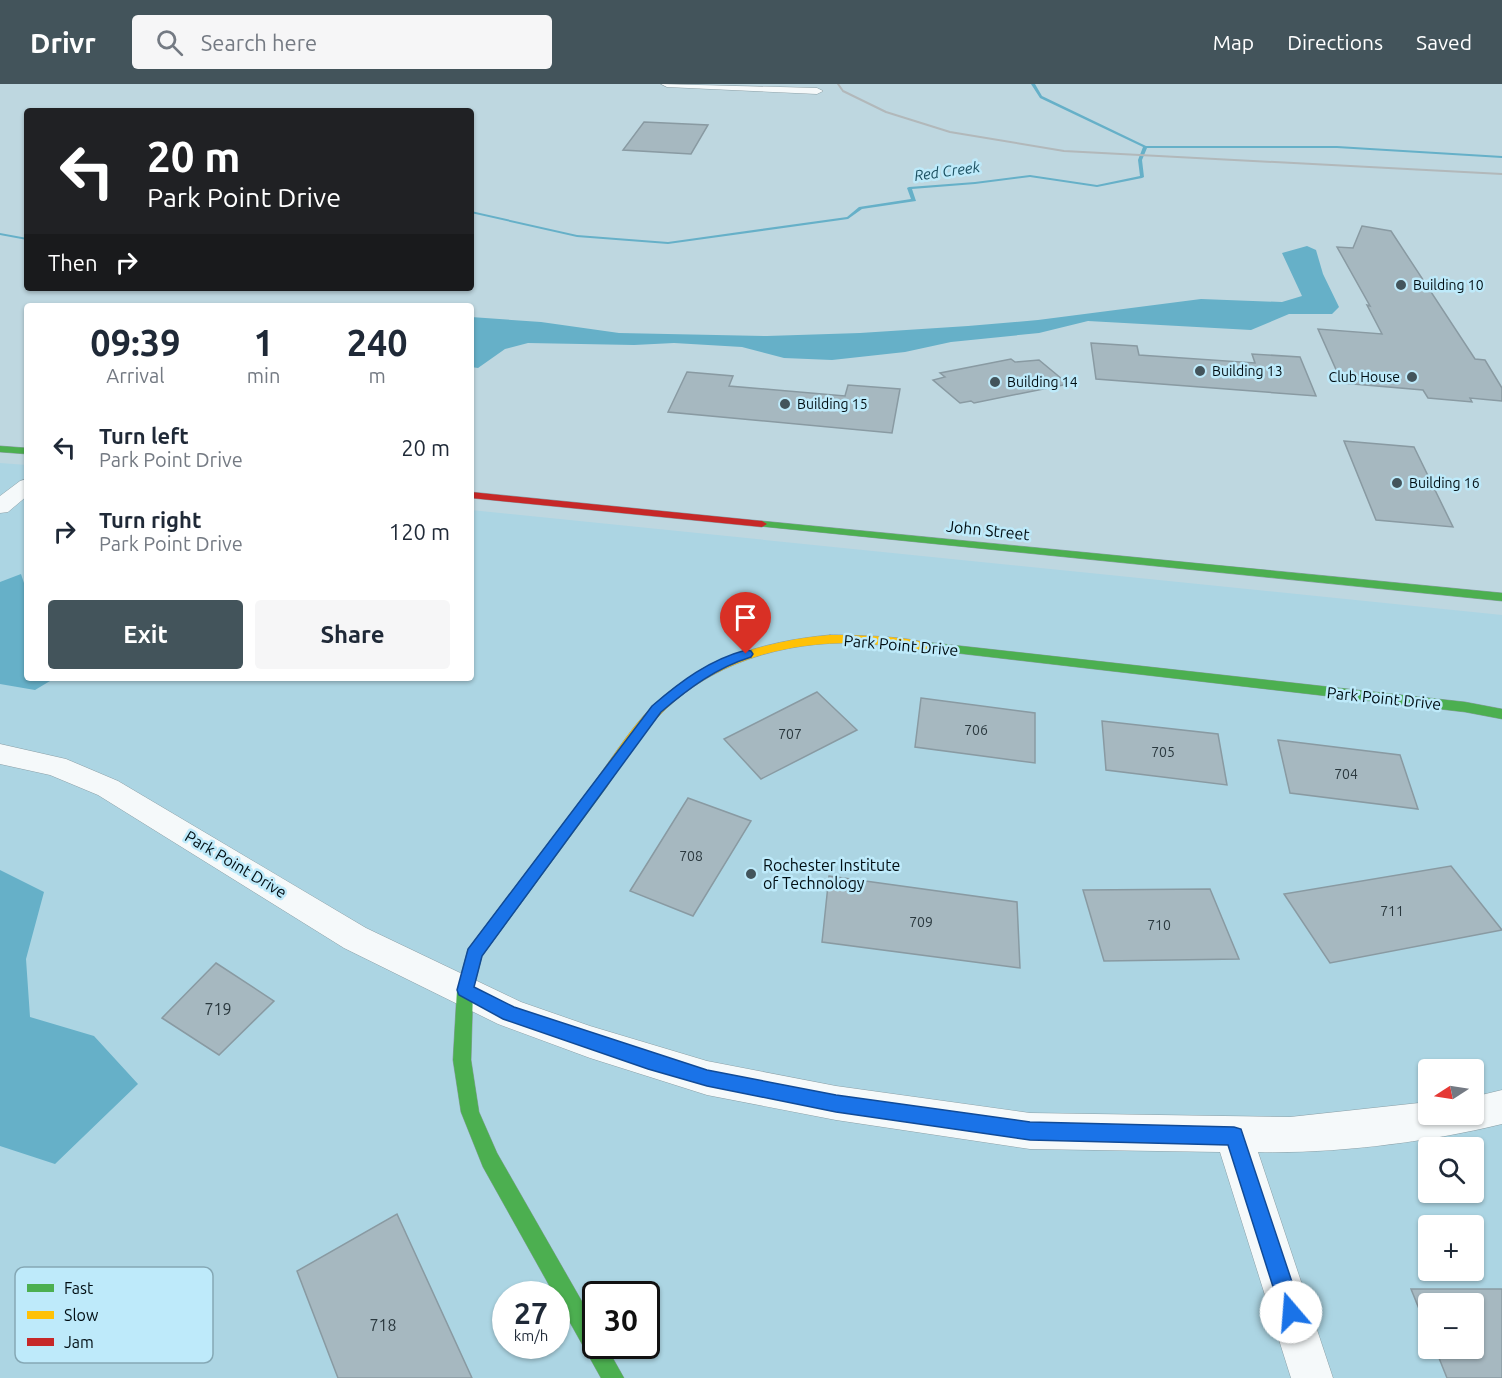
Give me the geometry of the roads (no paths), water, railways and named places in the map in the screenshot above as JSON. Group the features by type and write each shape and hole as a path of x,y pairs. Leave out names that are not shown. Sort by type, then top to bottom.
{"street":[{"path":"667,84 817,91"},
{"path":"0,449 24,451"},
{"path":"0,507 24,487"},
{"name":"John Street","path":"474,495 1502,597"},
{"name":"Park Point Drive","path":"613,1378 490,1160 470,1112 462,1060 465,990 474,954 657,709 686,683 725,661 768,647 815,639 858,639 1465,707 1502,714"},
{"name":"Park Point Drive","path":"0,754 56,766 108,788 356,938 510,1013 622,1052 707,1078 836,1103 1030,1131 1234,1136 1290,1135 1418,1121"},
{"name":"Park Point Drive","path":"1484,1111 1502,1107"},
{"path":"1234,1136 1312,1378"}],"waterway":[{"name":"Red Creek","path":"1033,84 1041,97 1145,147"},
{"name":"Red Creek","path":"474,213 577,236 668,243 848,218 861,208 914,200 909,188 1030,176 1097,186 1142,177 1140,160 1145,147"},
{"path":"1145,147 1337,147 1502,157"},
{"name":"Red Creek","path":"0,234 24,238"}],"railway":[{"path":"838,84 843,91 886,112 950,132 1064,151 1502,174"}],"place":[{"name":"Building 10","path":"1401,285"},
{"name":"Building 13","path":"1200,371"},
{"name":"Club House","path":"1412,377"},
{"name":"Building 14","path":"995,382"},
{"name":"Building 15","path":"785,404"},
{"name":"Building 16","path":"1397,483"},
{"name":"Rochester Institute of Technology","path":"751,874"}]}
